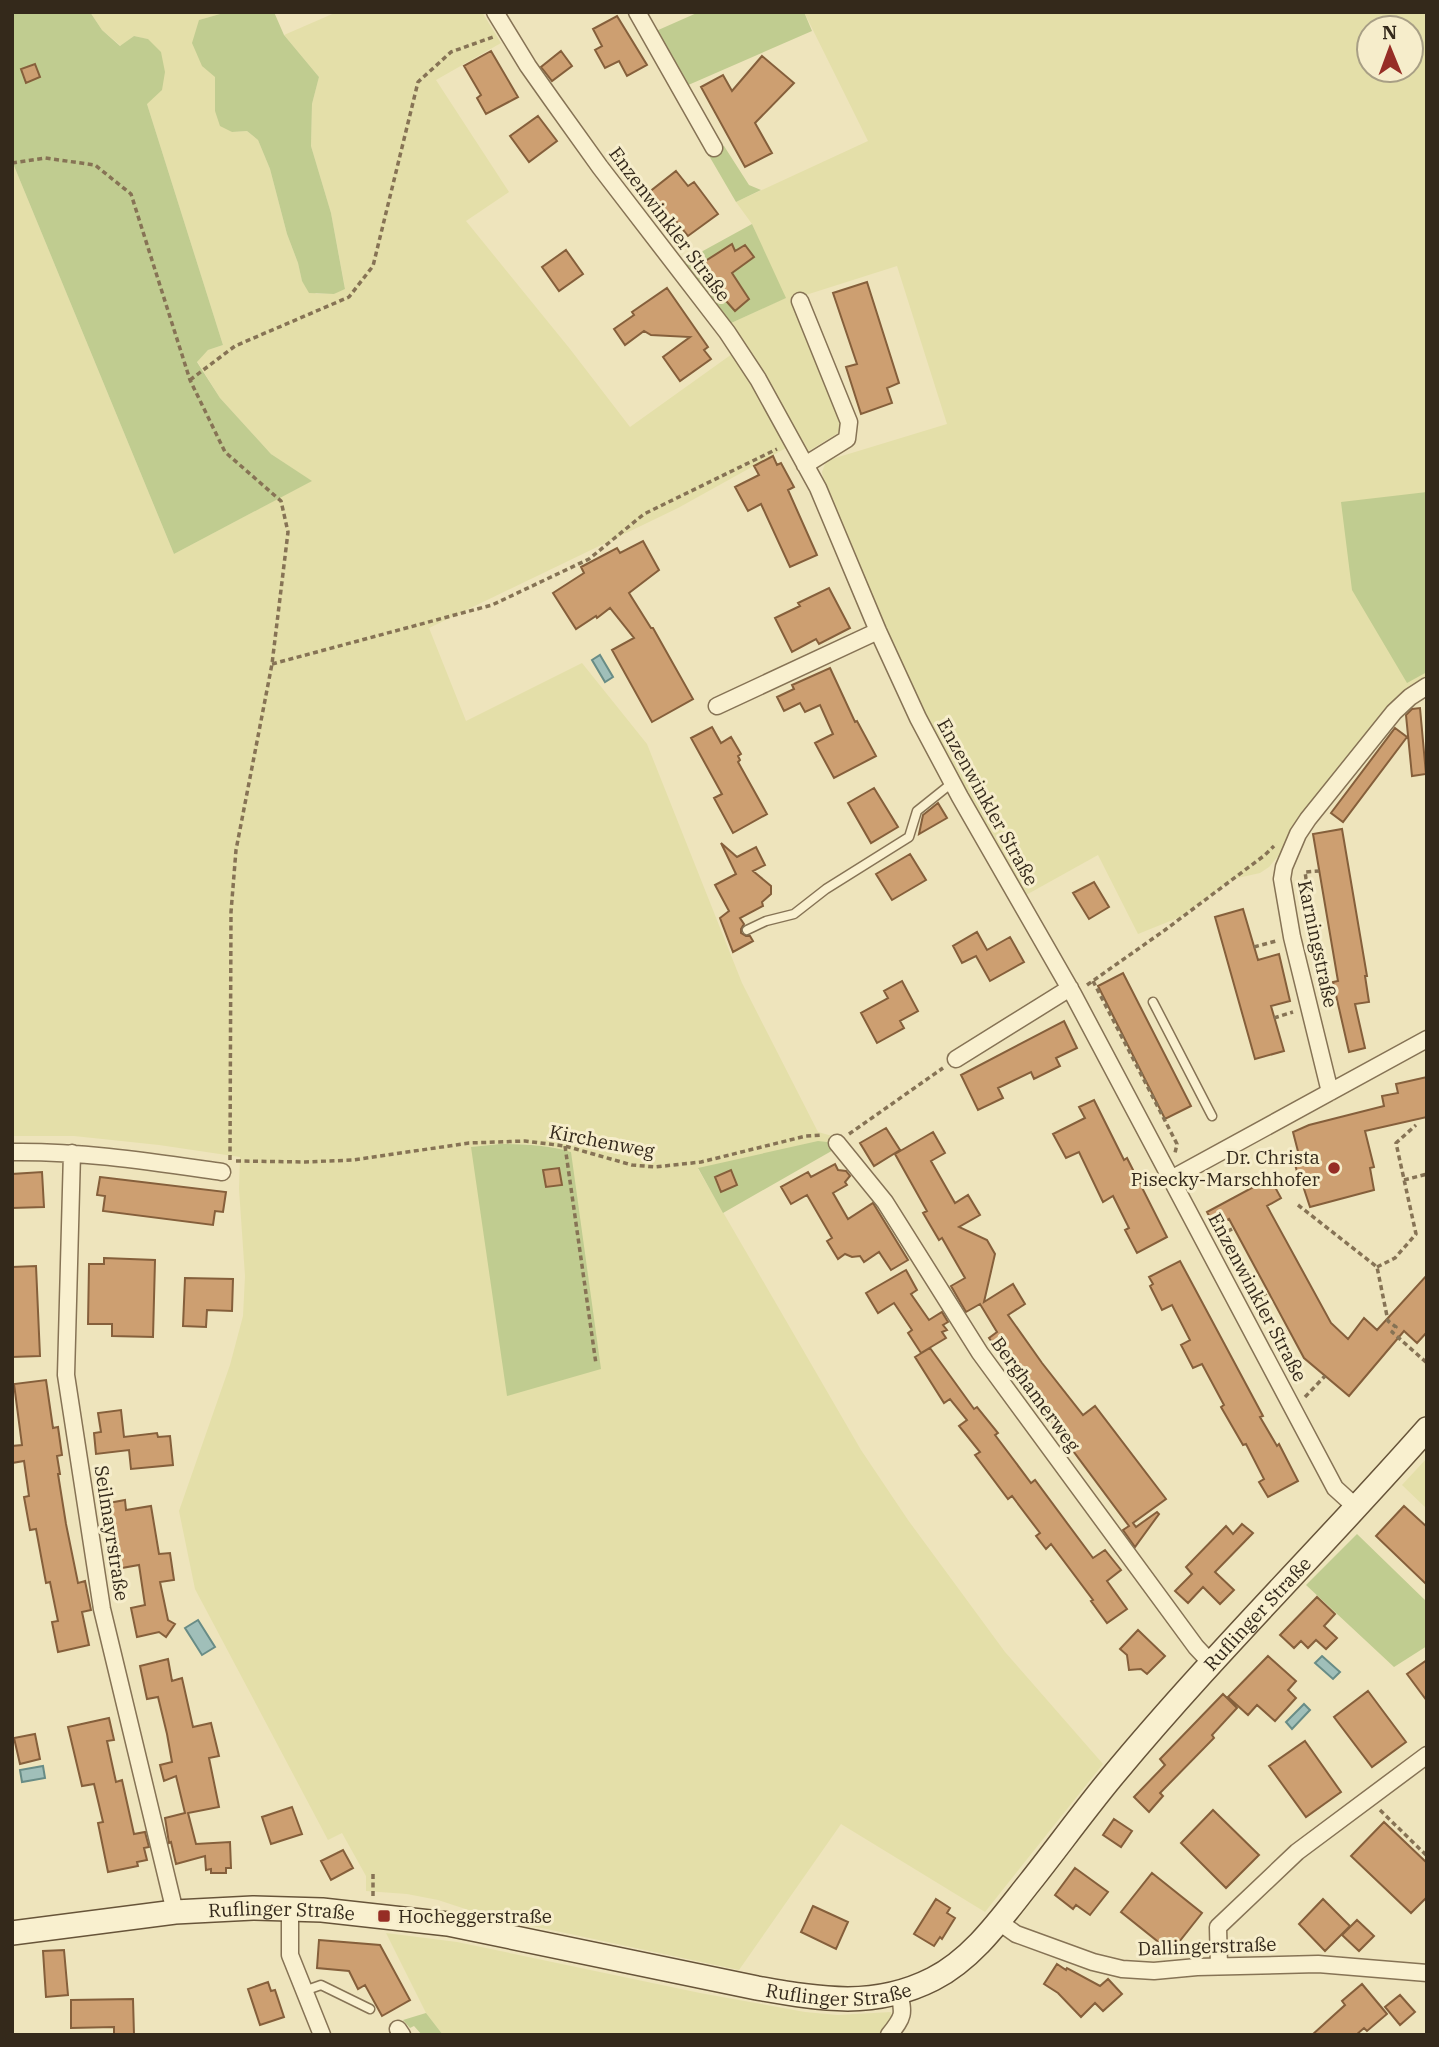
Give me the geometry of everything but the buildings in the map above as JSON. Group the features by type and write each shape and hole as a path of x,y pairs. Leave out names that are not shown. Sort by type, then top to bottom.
{"street":[{"name":"Enzenwinkler Straße","path":"495,12 528,66 600,167 727,332 758,379 818,488 878,631 918,718 952,783 1177,1176 1335,1488 1357,1508"},
{"path":"637,12 713,148"},
{"path":"800,302 849,422 847,439 805,465"},
{"path":"718,706 878,631"},
{"name":"Karningstraße","path":"1330,1092 1292,937 1282,879 1284,867 1298,834 1308,819 1394,712 1427,686"},
{"path":"956,1059 1072,991"},
{"path":"1177,1176 1427,1039"},
{"name":"Berghamerweg","path":"837,1143 885,1202 971,1340 1036,1431 1196,1647 1211,1663"},
{"path":"12,1152 72,1153 226,1167"},
{"name":"Seilmayrstraße","path":"72,1153 66,1375 102,1609 176,1912"},
{"name":"Ruflinger Straße","path":"12,1933 176,1912 253,1908 322,1910 448,1924 757,1989 808,1997 856,2000 899,1992 935,1978 951,1968 999,1922 1111,1778 1211,1663 1357,1508 1427,1429"},
{"path":"1219,1966 1218,1927 1297,1852 1427,1755"},
{"path":"290,1908 290,1955 322,2035"},
{"name":"Dallingerstraße","path":"999,1922 1016,1934 1093,1962 1122,1969 1154,1971 1219,1966 1318,1964 1427,1973"},
{"path":"889,2035 903,2012 899,1992"}],"lane":[{"path":"747,930 766,921 793,914 837,881 909,837 917,811 952,783"},
{"path":"1153,1002 1212,1116"},
{"path":"304,1991 321,1985 370,2008"}],"path":[{"path":"190,380 235,346 349,297 373,266 418,82 451,52 507,32"},
{"path":"12,163 45,158 95,165 131,194 190,380 225,452 281,501 288,532 272,664 236,850 233,879 226,1167"},
{"path":"272,664 492,605 589,559 645,514 793,442"},
{"path":"1072,991 1093,981 1166,930 1265,855 1281,839"},
{"path":"1305,872 1319,871"},
{"path":"1254,947 1281,939"},
{"path":"1093,981 1177,1144 1174,1162 1177,1176"},
{"path":"1274,1017 1298,1011"},
{"path":"837,1143 956,1059"},
{"path":"1377,1267 1395,1258 1416,1234 1396,1143 1416,1125"},
{"name":"Kirchenweg","path":"226,1167 352,1160 498,1141 565,1146 632,1165 655,1167 701,1162 817,1135 826,1136 837,1143"},
{"path":"565,1146 596,1364"},
{"path":"1404,1180 1427,1174"},
{"path":"1298,1205 1377,1267 1388,1321 1396,1328 1392,1332 1427,1363"},
{"path":"1218,1237 1234,1228"},
{"path":"1252,1301 1268,1292"},
{"path":"1272,1338 1288,1329"},
{"path":"1304,1398 1325,1376"},
{"path":"1368,1799 1427,1856"}],"shaded area":[{"path":"90,12 227,12 199,20 215,77 215,111 232,132 247,131 258,140 270,169 302,281 316,294 334,294 345,288 331,213 311,146 312,104 319,77 284,35 337,12 482,12 501,43 436,80 509,192 466,221 630,427 732,354 786,441 786,448 678,508 429,628 466,721 582,663 647,744 742,983 818,1132 836,1137 835,1149 698,1169 861,1450 908,1520 1005,1652 1103,1764 985,1912 841,1824 739,1970 490,1917 438,1900 407,1894 366,1891 366,1876 342,1833 328,1840 195,1589 179,1511 230,1365 243,1316 245,1276 239,1189 240,1157 74,1136 12,1136 12,161 174,554 311,481 271,454 220,398 197,361 208,350 223,345 147,104 148,39 134,36 121,46 102,30","holes":["500,1144 527,1144 571,1152 472,1147"]},
{"path":"804,12 1427,12 1427,680 1269,867 1260,873 1233,879 1180,917 1138,934 1098,855 1026,895 922,714 824,483 822,472 825,464 832,459 947,424 897,266 790,300 841,425 838,433 807,452 762,368 729,324 785,298 752,224 736,202 868,141"},
{"path":"1427,1458 1427,1509 1402,1485"},
{"path":"386,1933 457,1942 805,2012 838,2015 891,2012 892,2016 878,2035 443,2035 426,2013"}],"green space":[{"path":"12,12 90,12 102,30 120,46 134,36 148,39 161,52 165,72 162,90 147,104 223,345 208,350 197,362 220,398 271,454 312,481 174,554 12,161"},
{"path":"227,12 274,12 284,35 319,77 312,104 311,146 331,213 345,289 334,294 309,293 302,281 270,169 258,140 247,131 232,132 220,126 215,111 215,77 202,66 192,43 199,20"},
{"path":"699,12 804,12 812,31 686,86 656,31"},
{"path":"724,146 749,185 761,190 736,202 708,154"},
{"path":"752,224 786,298 729,324 681,263"},
{"path":"1427,492 1427,672 1407,683 1352,590 1341,502"},
{"path":"818,1141 827,1142 835,1149 723,1213 698,1168"},
{"path":"500,1144 536,1145 571,1152 601,1369 507,1396 471,1147"},
{"path":"1357,1534 1427,1602 1427,1646 1394,1667 1306,1585"},
{"path":"426,2013 443,2035 422,2035 414,2026 410,2028 403,2020"}],"water":[{"path":"600,655 613,677 605,682 592,660"},
{"path":"198,1620 215,1647 202,1655 185,1628"},
{"path":"1322,1656 1340,1672 1333,1679 1315,1663"},
{"path":"1304,1704 1310,1710 1292,1729 1286,1722"},
{"path":"43,1766 45,1778 22,1782 20,1770"}],"place":[{"name":"Dr. Christa Pisecky-Marschhofer","path":"1334,1168"},
{"name":"Hocheggerstraße","path":"384,1916"}]}
